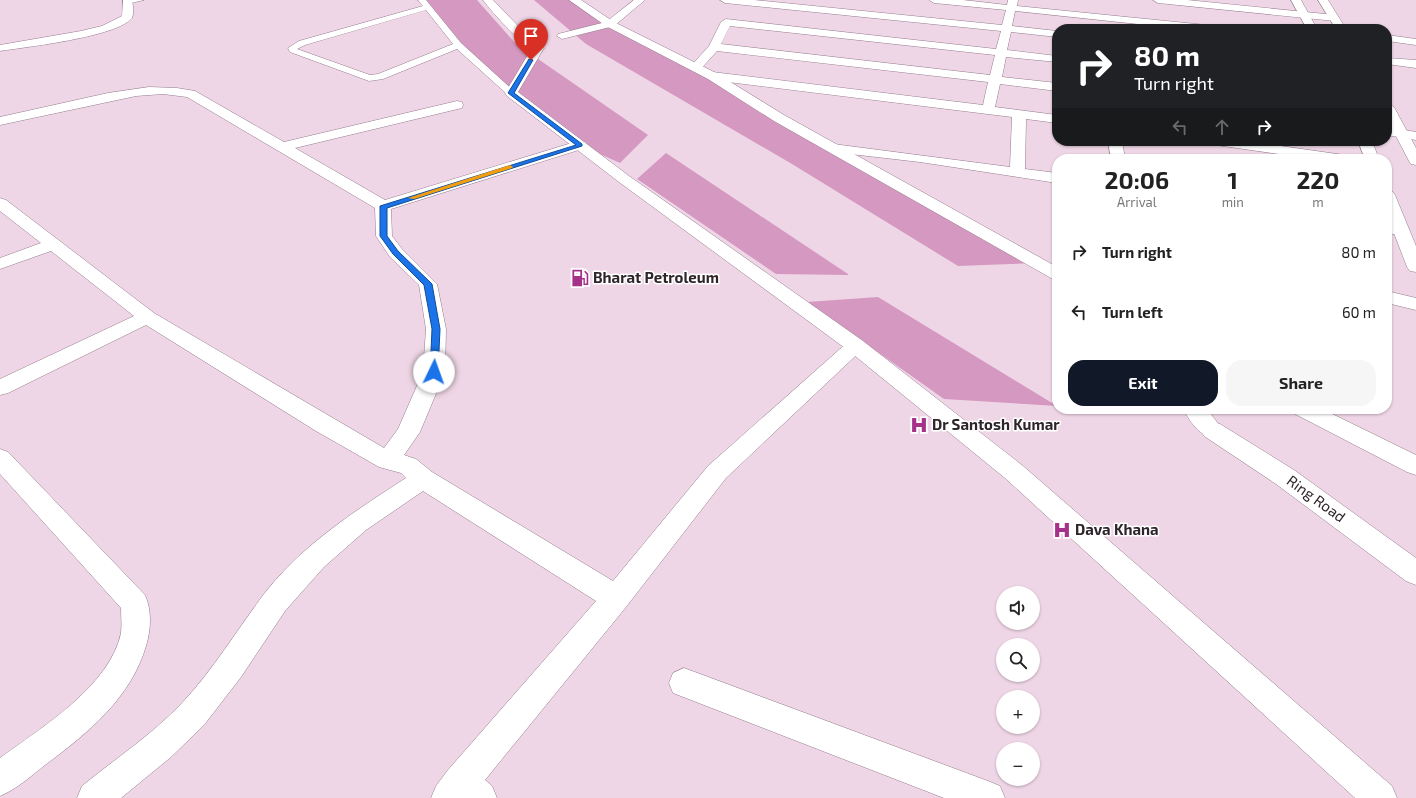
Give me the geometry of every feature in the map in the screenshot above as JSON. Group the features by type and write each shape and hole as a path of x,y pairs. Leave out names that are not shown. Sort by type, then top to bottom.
{"street":[{"path":"488,0 516,30 538,48 511,93 856,346 1014,472 1380,798"},
{"path":"574,0 610,24 712,76 779,118 1052,271"},
{"path":"562,36 610,24 640,0"},
{"path":"934,0 1012,4 1175,24"},
{"path":"1158,0 1335,18"},
{"path":"1296,0 1309,24"},
{"path":"1323,0 1338,24"},
{"path":"0,48 106,28 127,18 130,12 127,1"},
{"path":"988,110 1008,29 1012,4"},
{"path":"695,68 714,47 729,8"},
{"path":"729,8 1052,33"},
{"path":"729,8 1002,53 1052,58"},
{"path":"1392,39 1416,42"},
{"path":"714,47 821,58 1052,86"},
{"path":"1392,62 1416,64"},
{"path":"712,76 1052,119"},
{"path":"0,121 124,93 148,89 177,90 191,94 384,206 580,145"},
{"path":"283,147 457,105"},
{"path":"1392,113 1409,135 1416,161"},
{"path":"1017,172 1019,114"},
{"path":"1392,132 1409,135"},
{"path":"1252,146 1308,154"},
{"path":"833,148 920,158 1052,177"},
{"path":"0,202 147,317 324,425 387,461 408,465 423,479 616,598"},
{"path":"384,206 384,236 396,253 428,284 436,329 434,372 408,432 387,461"},
{"path":"1394,229 1415,261"},
{"path":"0,264 53,244"},
{"path":"1392,298 1416,304"},
{"path":"0,388 147,317"},
{"path":"463,793 717,472 856,346"},
{"name":"Ring Road","path":"1198,414 1212,430 1285,477 1416,573"},
{"path":"1314,414 1416,466"},
{"path":"0,458 135,604 138,618 134,642 126,661 110,688 85,712 0,779"},
{"path":"94,798 160,745 193,714 230,667 275,602 314,559 357,524 423,479"},
{"path":"684,683 988,798"}],"lane":[{"path":"127,1 140,0"},
{"path":"422,0 458,45 511,93"},
{"path":"428,7 302,43 292,48 293,50 364,77 375,78 458,45"}],"shaded area":[{"path":"422,0 477,0 515,43 648,135 620,163 580,145 478,68 449,35"},
{"path":"534,0 576,0 1038,263 958,266 792,164 586,44"},
{"path":"666,153 848,275 776,274 637,179"},
{"path":"878,297 1052,403 1052,406 944,399 807,302"}],"slow traffic":[{"path":"412,198 510,167"}],"place":[{"name":"Bharat Petroleum","path":"580,278"},
{"name":"Dr Santosh Kumar","path":"919,425"},
{"name":"Dava Khana","path":"1062,530"}],"route":[{"path":"434,372 436,329 428,284 396,253 384,236 384,206 580,145 511,93 531,60"}]}
